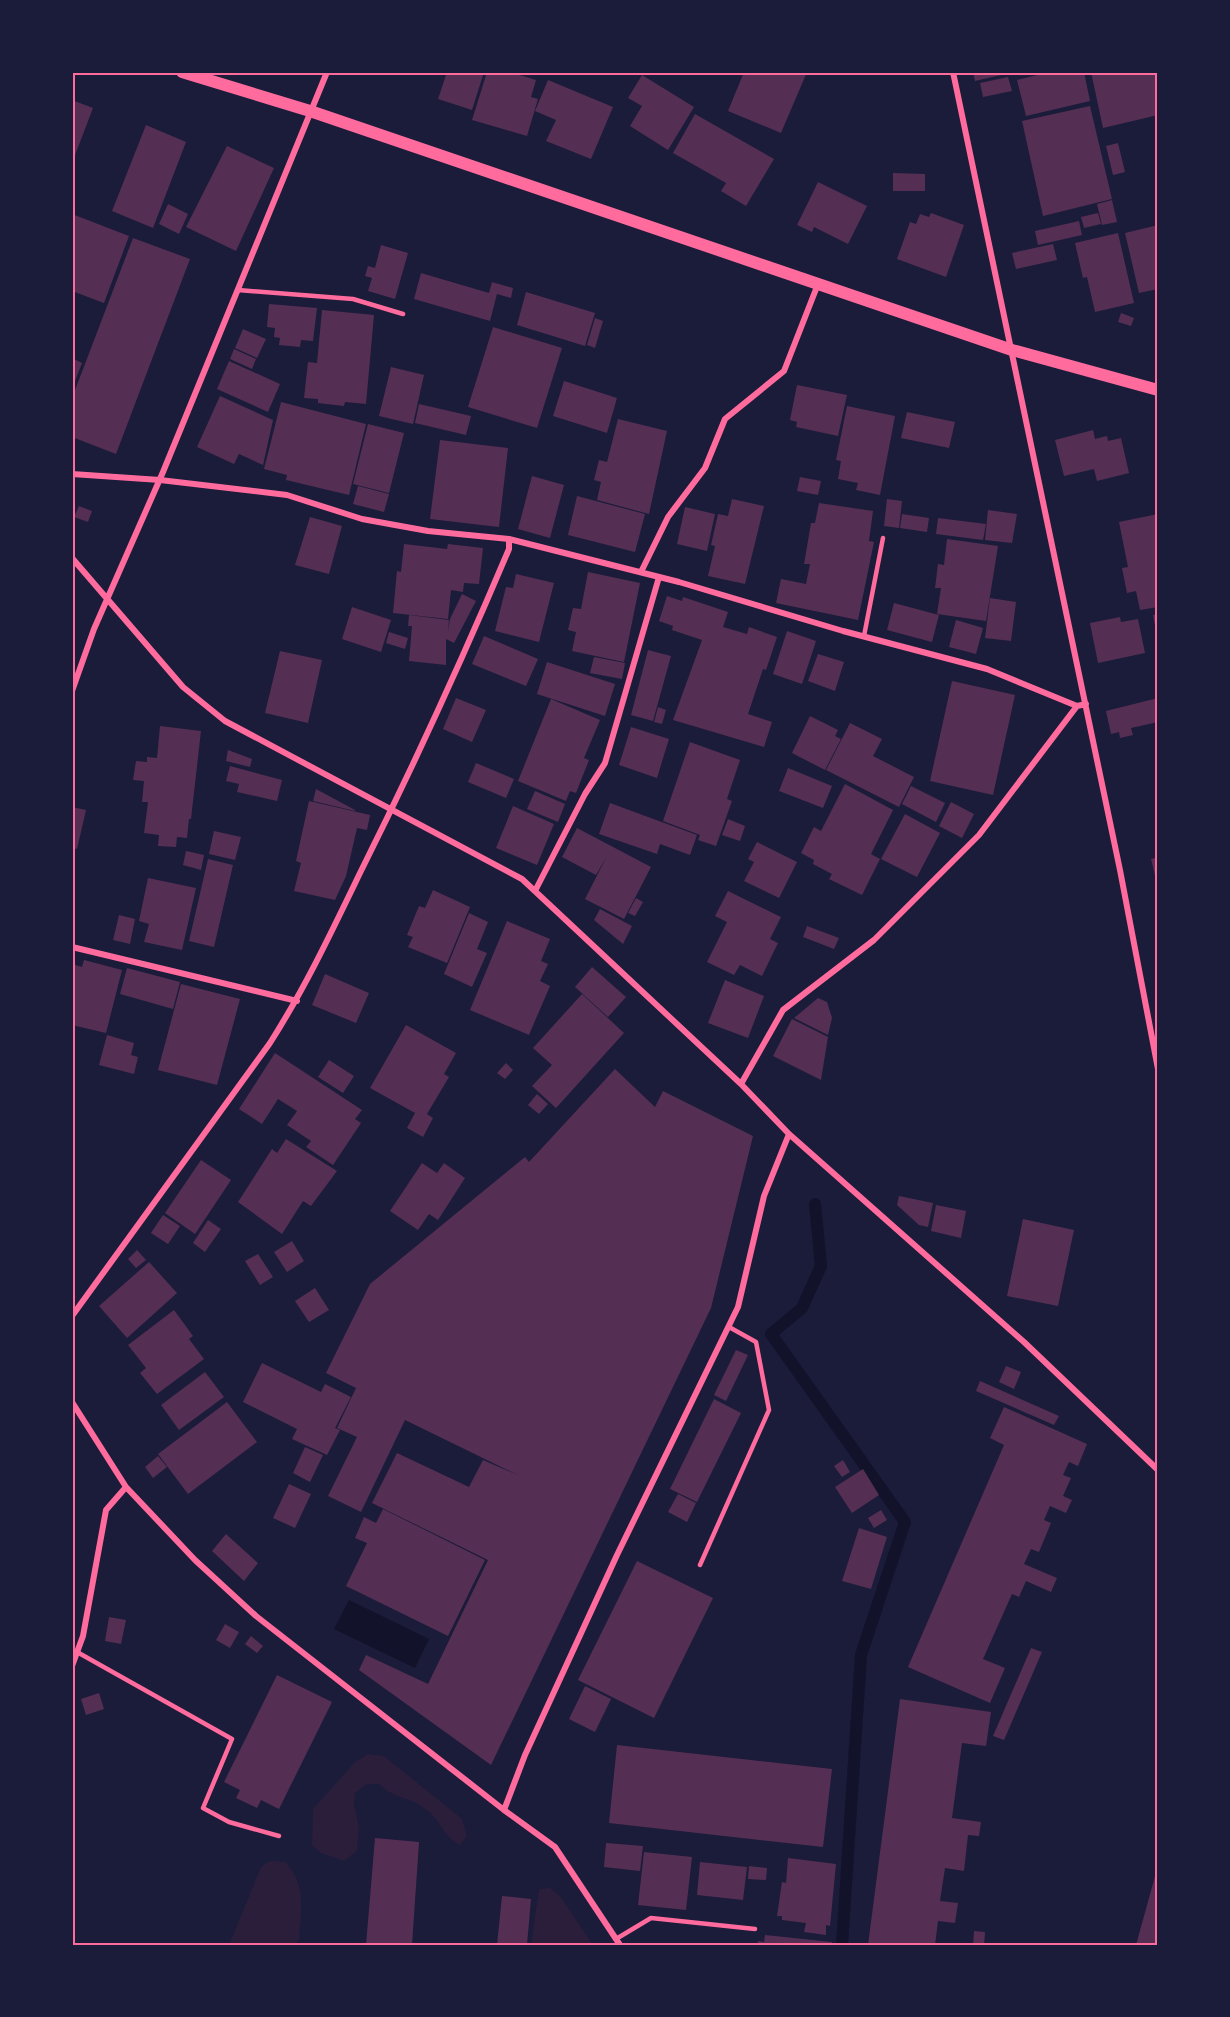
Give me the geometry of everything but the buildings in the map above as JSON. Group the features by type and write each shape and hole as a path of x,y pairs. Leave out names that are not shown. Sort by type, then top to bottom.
{"main road":[{"path":"182,72 310,111 1012,350 1158,390"}],"street":[{"path":"72,691 94,629 108,602 327,72"},
{"path":"953,72 1086,704 1158,1069"},
{"path":"641,572 668,517 705,468 725,418 784,371 818,284"},
{"path":"72,474 159,480 287,495 362,519 428,531 509,539 641,572 987,669 1077,706 1086,704"},
{"path":"72,1316 270,1043 297,1000 392,810 478,621 509,549 509,539"},
{"path":"72,558 183,687 225,721 522,879 741,1084 789,1134 1023,1342 1158,1470"},
{"path":"535,891 585,794 605,762 659,577"},
{"path":"741,1084 783,1010 874,940 979,835 1077,706"},
{"path":"72,947 297,1000"},
{"path":"504,1810 525,1755 617,1554 738,1307 764,1196 789,1134"},
{"path":"72,1402 126,1487 195,1560 256,1616 555,1848 618,1942"},
{"path":"72,1666 83,1636 106,1510 126,1487"}],"lane":[{"path":"238,290 353,299 403,314"},
{"path":"864,636 883,538"},
{"path":"700,1564 769,1410 756,1342 729,1327"},
{"path":"77,1652 232,1739 203,1808 229,1822 279,1836"},
{"path":"618,1942 651,1918 756,1929"}],"shaded area":[{"path":"349,1600 429,1639 415,1668 334,1629"},
{"path":"368,1754 384,1756 462,1819 467,1836 460,1845 448,1836 424,1808 390,1793 379,1784 367,1784 355,1793 354,1805 359,1827 357,1851 344,1861 321,1853 312,1845 313,1809 355,1762"},
{"path":"270,1861 285,1862 297,1879 301,1898 299,1940 295,1945 229,1945 261,1867"},
{"path":"550,1888 560,1896 593,1945 531,1945 539,1889"}],"waterway":[{"path":"815,1204 821,1266 802,1308 771,1334 905,1522 861,1655 842,1945"}]}
